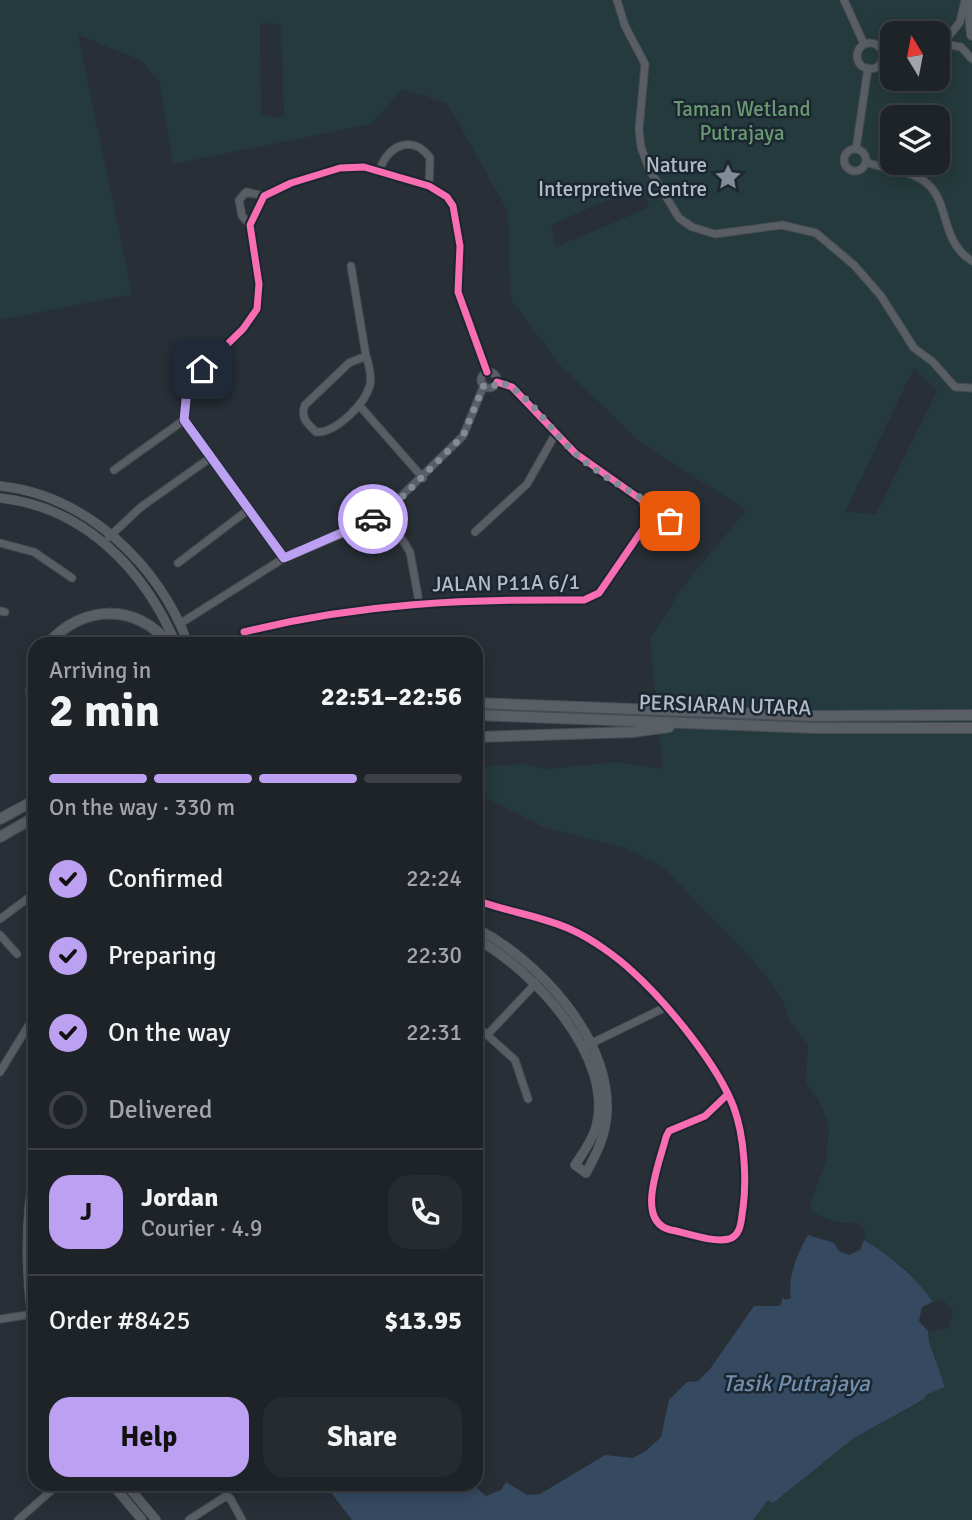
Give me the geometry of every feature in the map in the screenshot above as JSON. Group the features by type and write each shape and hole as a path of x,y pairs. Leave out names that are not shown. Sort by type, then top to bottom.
{"main road":[{"path":"967,0 972,35"},
{"path":"57,637 70,627 110,613 135,616 148,622 162,637"},
{"name":"PERSIARAN UTARA","path":"483,703 920,716 972,715"},
{"name":"PERSIARAN UTARA","path":"483,715 920,729 972,728"},
{"path":"483,737 632,732 696,723"},
{"path":"0,819 28,804"},
{"path":"0,837 28,821"}],"street":[{"path":"617,0 625,26 645,64 639,130 641,147 649,169 679,218 692,227 715,234 782,225 816,233 855,265 881,296 914,348 933,362 956,387 972,388"},
{"path":"844,0 864,44 858,58 868,68"},
{"path":"950,33 960,22 967,0"},
{"path":"864,44 876,44 880,49"},
{"path":"950,45 961,47 972,59"},
{"path":"868,68 880,64"},
{"path":"866,162 855,171 846,166 845,156 856,149 868,68"},
{"path":"379,172 388,152 405,144 414,144 430,158 429,186"},
{"path":"856,149 864,153 866,162"},
{"path":"866,162 925,182 939,202 953,243 972,261"},
{"path":"284,558 184,420 187,390 202,369 243,329 257,309 259,284 250,225 242,216 239,200 246,192 264,196 291,183 340,168 364,167 441,190 453,206 460,246 458,292 487,372"},
{"path":"250,225 264,196"},
{"path":"351,266 366,356 370,386 359,405 323,432 316,432 304,421 302,413 305,405 349,363 366,356"},
{"path":"181,623 284,558 363,525 386,512 463,436 484,385 483,375 487,372 493,372 497,382 512,387 575,453 643,501 667,513 670,521 664,530 637,540"},
{"path":"484,385 494,386 497,382"},
{"path":"359,405 423,478"},
{"path":"114,470 184,420"},
{"path":"475,532 527,484 556,433"},
{"path":"108,538 141,507 210,458"},
{"path":"0,486 34,493 78,512 156,583 181,623 186,637"},
{"path":"0,498 32,503 108,538 146,590 172,637"},
{"name":"JALAN P11A 6/1","path":"244,632 304,617 419,602 592,598 637,540 646,520 643,501"},
{"path":"178,563 248,510"},
{"path":"386,512 410,552 419,602"},
{"path":"0,543 34,552 72,578"},
{"path":"0,919 28,898"},
{"path":"483,902 572,930 632,971 692,1038 728,1094 737,1117 743,1171 744,1197 740,1228 734,1236 723,1240 665,1228 654,1220 650,1208 666,1137 669,1131 705,1116 728,1094"},
{"path":"483,932 506,944 543,977 573,1014 602,1075 607,1113 602,1144 586,1172 575,1165 596,1127 598,1100 586,1046 536,983 501,952 483,943"},
{"path":"0,935 17,954"},
{"path":"488,1034 536,983"},
{"path":"586,1046 666,1007"},
{"path":"0,1072 28,1026"},
{"path":"483,1030 514,1060 528,1099"},
{"path":"28,1214 25,1263 28,1282"},
{"path":"0,1319 28,1315"},
{"path":"18,1520 51,1491"},
{"path":"117,1491 142,1520"},
{"path":"132,1491 156,1520"},
{"path":"189,1520 226,1496 230,1498 242,1520"}],"green space":[{"name":"Taman Wetland Putrajaya","path":"0,0 972,0 972,1520 753,1520 768,1500 773,1502 854,1438 923,1401 925,1395 945,1388 929,1342 928,1331 934,1332 949,1327 953,1310 943,1300 933,1302 905,1268 864,1240 865,1231 860,1224 841,1223 813,1213 810,1203 826,1162 829,1125 818,1099 806,1083 808,1045 790,1022 782,998 757,965 663,867 625,848 541,826 483,797 483,767 525,764 547,769 615,762 663,769 650,639 682,588 746,510 639,441 560,365 511,300 508,212 447,103 402,89 372,124 173,164 159,81 140,60 78,35 132,294 0,320","holes":["260,23 281,24 284,117 261,116","637,187 650,207 556,247 551,225","914,368 937,391 876,514 845,512"]}],"water":[{"name":"Tasik Putrajaya","path":"808,1235 834,1243 839,1251 849,1255 860,1250 864,1240 893,1260 918,1283 933,1302 922,1307 919,1321 928,1331 929,1342 945,1387 926,1395 923,1400 854,1438 773,1503 768,1500 753,1520 352,1520 330,1491 480,1491 486,1496 501,1490 506,1482 527,1495 540,1494 605,1455 633,1458 661,1437 669,1400 687,1382 698,1381 710,1369 754,1306 780,1306 783,1297 785,1300 791,1298 792,1274"}],"cycle path":[{"path":"284,558 184,420 187,390 202,369 243,329 257,309 259,284 250,225 264,196 291,183 340,168 364,167 429,186 447,197 453,206 460,246 458,292 487,372"},
{"path":"244,632 287,622 371,609 497,600 584,600 599,593 645,526 643,501 575,453 512,387 497,382"},
{"path":"483,902 561,925 620,960 661,1000 690,1036 728,1094"},
{"path":"728,1094 737,1119 744,1157 743,1208 736,1234 729,1239 708,1239 660,1225 654,1216 652,1190 669,1131 705,1116 728,1094"}],"way so far":[{"path":"373,519 386,512 441,461 463,436 484,385 488,388 497,382 512,387 575,453 643,501 659,507 667,513 670,521"}],"place":[{"name":"Nature Interpretive Centre","path":"728,177"}],"route":[{"path":"202,369 187,390 184,420 284,558 373,519"}]}
